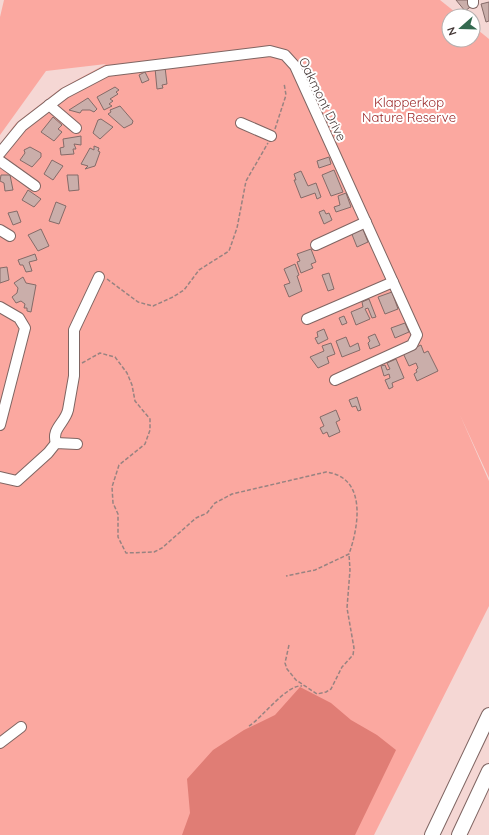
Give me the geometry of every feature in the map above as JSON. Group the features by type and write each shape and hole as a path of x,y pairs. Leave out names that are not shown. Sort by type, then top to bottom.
{"highway":[{"path":"432,835 489,715"},
{"path":"458,835 489,771"}],"street":[{"name":"Oakmont Drive","path":"0,153 22,126 65,93 100,74 113,70 270,51 281,53 289,58 295,66 416,333 415,342 335,380"},
{"path":"49,105 76,128"},
{"path":"241,123 271,136"},
{"path":"0,162 35,186"},
{"path":"316,245 366,222"},
{"path":"0,230 10,236"},
{"path":"0,477 17,480 48,453 56,443 56,430 67,415 74,376 74,330 99,277"},
{"path":"307,319 393,282"},
{"path":"0,307 21,320 25,328 0,425"},
{"path":"56,443 77,444"},
{"path":"0,743 21,727"}],"path":[{"path":"99,277 107,279 138,302 153,306 174,297 184,290 199,270 229,251 237,228 246,181 262,157 286,95 284,83"},
{"path":"74,376 81,363 100,353 115,357 127,373 132,385 135,402 150,419 150,430 145,444 119,465 112,488 114,503 118,514 118,537 126,552 154,552 162,548 196,518 207,513 216,503 232,494 326,472 343,477 352,487 358,518 349,554 350,570 347,608 354,648 353,654 342,667 331,689 317,694 290,675 286,669 285,663 289,645"},
{"path":"286,576 315,570 349,554"},
{"path":"249,726 256,722 290,690 299,686 304,686"}],"green space":[{"name":"Klapperkop Nature Reserve","path":"4,0 440,0 450,8 441,8 441,48 481,48 481,32 489,39 489,478 460,415 489,481 489,606 374,835 0,835 0,144 16,123 60,89 106,64 46,71 0,135 0,17"}],"shaded area":[{"path":"300,687 331,703 351,720 377,735 396,750 355,835 182,835 190,813 187,779 213,750 244,730 275,715"}],"building":[{"path":"456,0 469,0 473,5 469,8 463,8"},
{"path":"489,2 489,21 486,22 481,4"},
{"path":"165,67 167,84 162,85 163,88 157,89 155,68"},
{"path":"145,72 149,80 142,83 139,75"},
{"path":"115,87 119,90 116,92 118,94 110,99 113,101 109,104 112,106 104,110 97,97"},
{"path":"88,98 97,109 94,112 90,110 82,110 80,113 69,110"},
{"path":"120,106 133,121 132,124 124,128 108,114 111,112 110,110"},
{"path":"53,117 62,125 58,129 62,132 54,141 41,132"},
{"path":"101,119 113,127 100,139 93,133 98,120"},
{"path":"81,136 81,145 74,144 76,149 73,149 74,154 61,155 60,148 64,147 63,139"},
{"path":"94,146 99,148 98,151 100,152 95,166 85,169 88,166 81,164 90,148 94,150"},
{"path":"30,147 41,153 41,157 32,167 20,160 25,153 24,150"},
{"path":"329,157 331,164 319,168 317,161"},
{"path":"52,160 63,166 53,180 44,174"},
{"path":"334,170 343,192 331,196 322,175"},
{"path":"301,171 308,186 316,183 321,197 317,199 315,193 301,198 294,180 296,180 294,174"},
{"path":"1,175 10,175 13,190 5,191 4,183 0,181"},
{"path":"67,175 78,175 79,190 69,191"},
{"path":"28,190 41,199 34,207 22,200"},
{"path":"346,193 351,207 336,212 334,207 340,205 338,196"},
{"path":"56,202 66,206 59,224 49,221"},
{"path":"324,210 326,214 329,213 332,220 324,224 319,212"},
{"path":"17,211 21,222 13,225 8,213"},
{"path":"362,227 368,242 357,247 351,232"},
{"path":"41,229 49,246 38,251 28,235"},
{"path":"311,249 316,262 311,264 313,268 301,273 297,262 300,261 297,254"},
{"path":"35,254 37,260 29,262 32,271 26,272 23,265 20,265 18,260"},
{"path":"295,264 302,291 289,297 284,285 290,283 284,269"},
{"path":"7,267 9,280 0,283 0,268"},
{"path":"329,273 334,289 328,291 322,275"},
{"path":"23,277 26,283 36,285 31,312 27,311 27,308 24,308 25,304 21,301 16,303 12,297 17,293 18,288 14,283"},
{"path":"392,292 398,309 385,314 378,297"},
{"path":"369,299 376,317 372,318 368,308 365,309 370,319 356,325 351,312 363,307 362,302"},
{"path":"344,316 347,323 342,325 339,318"},
{"path":"405,323 409,332 395,338 391,328"},
{"path":"324,329 328,339 318,344 315,338 318,337 317,332"},
{"path":"375,334 380,345 370,349 368,343 370,341 368,337"},
{"path":"346,337 350,347 358,343 360,350 342,357 336,341"},
{"path":"331,343 335,354 327,357 329,363 318,368 310,357 324,351 322,346"},
{"path":"421,345 424,353 428,351 438,371 417,381 414,374 417,372 416,370 418,368 416,363 409,366 403,353"},
{"path":"396,359 404,378 392,383 393,387 389,389 385,380 390,378 389,374 384,376 381,366 385,365 387,370 390,369 387,363"},
{"path":"357,397 361,410 358,411 356,406 352,407 349,400"},
{"path":"336,410 340,420 336,422 340,432 329,437 327,432 323,434 320,428 324,426 320,417"}]}
